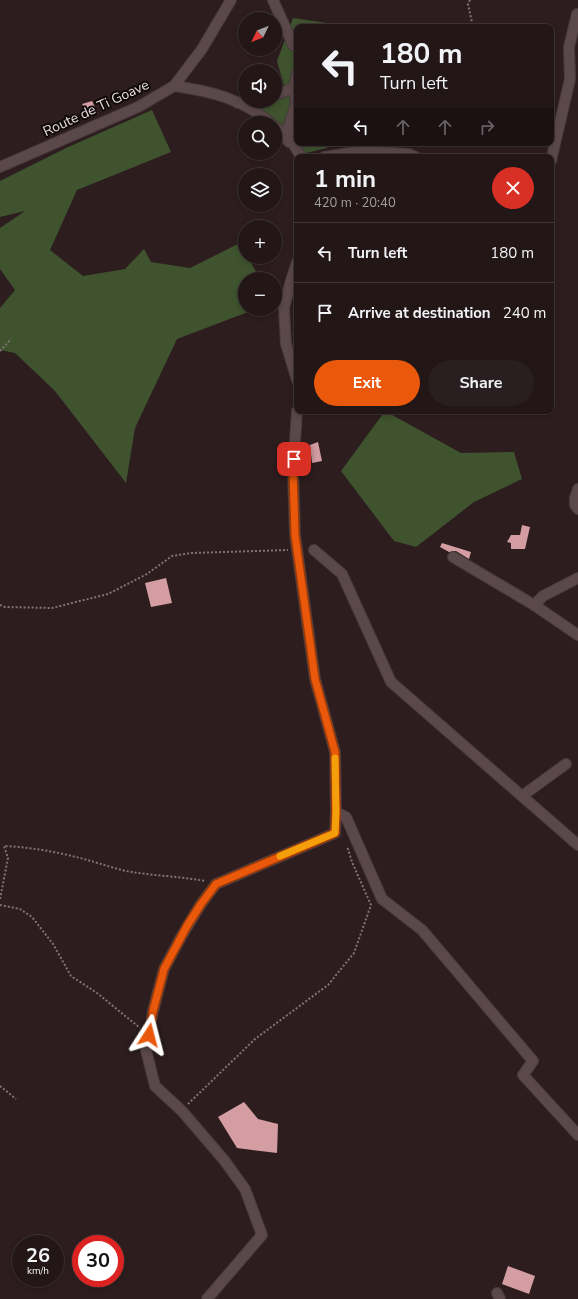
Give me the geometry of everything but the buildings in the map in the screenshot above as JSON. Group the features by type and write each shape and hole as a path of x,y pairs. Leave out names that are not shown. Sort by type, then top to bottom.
{"street":[{"name":"Route de Ti Goave","path":"0,167 138,107 174,86 202,49 231,0"},
{"path":"273,0 294,44"},
{"path":"553,154 570,79 569,47 577,14"},
{"path":"174,86 201,90 228,97 238,103"},
{"path":"282,92 294,88"},
{"path":"248,108 263,116"},
{"path":"294,110 288,128 288,135 294,146"},
{"path":"282,134 298,154"},
{"path":"343,154 362,151 409,154"},
{"path":"294,271 284,308 286,344 294,370"},
{"path":"207,1299 262,1235 245,1189 224,1160 182,1111 155,1086 146,1050 153,1011 164,969 201,904 216,884 335,833 335,752 315,679 295,535 293,472 297,414"},
{"path":"578,489 575,498 575,505 578,509"},
{"path":"314,550 342,574 391,682 578,845"},
{"path":"453,557 534,605 578,635"},
{"path":"534,605 543,596 578,578"},
{"path":"522,796 566,764"},
{"path":"336,812 346,817 382,899 422,930 533,1061 523,1074 578,1135"}],"path":[{"path":"470,0 468,4 472,24"},
{"path":"0,351 11,339"},
{"path":"0,605 5,607 52,608 108,594 147,574 172,556 198,553 297,549"},
{"path":"182,1111 255,1039 328,985 354,953 371,905 346,846 357,841"},
{"path":"0,899 8,858 4,846 22,847 77,857 127,871 187,878 216,884"},
{"path":"0,905 20,909 32,917 54,944 71,976 97,993 149,1035"},
{"path":"0,1086 16,1099"}],"green space":[{"path":"293,18 334,24 294,24 294,146 282,133 282,116 266,116 258,108 282,108 282,91 285,89 282,78 282,64 278,64 277,61 279,56 282,56 282,48"},
{"path":"152,110 171,152 77,190 50,250 83,276 125,269 144,249 151,262 190,268 238,244 238,264 252,264 256,272 238,272 238,316 177,339 135,428 126,483 55,391 15,353 0,350 0,308 15,290 0,269 0,228 25,211 0,217 0,181 66,148"},
{"path":"294,146 328,146 327,148 302,154"},
{"path":"383,414 390,414 461,453 514,452 522,479 474,502 416,547 394,541 341,471"}],"slow traffic":[{"path":"280,856 335,833 335,758"}],"route":[{"path":"149,1035 153,1011 164,969 187,926 216,884 335,833 335,752 315,679 295,535 294,459"}]}
